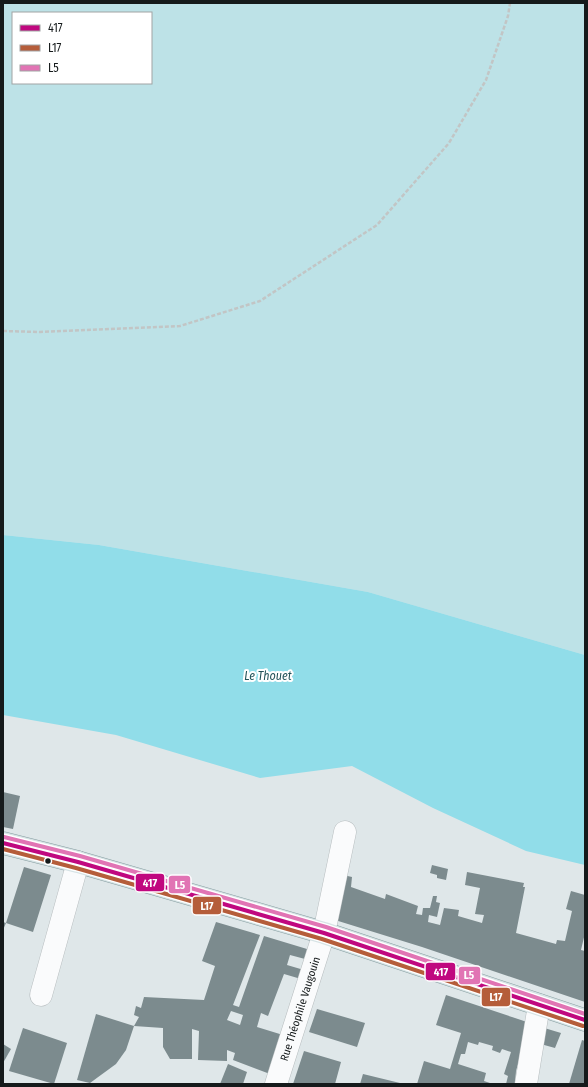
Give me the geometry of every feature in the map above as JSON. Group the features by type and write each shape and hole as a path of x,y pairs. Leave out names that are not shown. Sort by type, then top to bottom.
{"main road":[{"path":"3,843 78,862 324,934 585,1020"}],"street":[{"name":"Rue Théophile Vaugouin","path":"276,1084 324,934 345,832"},
{"path":"41,995 78,862"},
{"path":"526,1084 539,1005"}],"path":[{"path":"3,331 40,332 180,326 260,301 267,297 376,225 449,142 486,80 508,16 510,3"}],"shaded area":[{"path":"3,3 585,3 585,655 368,592 99,545 3,535"}],"water":[{"name":"Le Thouet","path":"3,535 99,545 368,592 585,655 585,865 526,851 433,808 352,766 260,778 116,735 3,715"}],"building":[{"path":"3,792 20,796 13,829 3,827"},
{"path":"432,865 448,869 446,880 437,878 437,875 430,873"},
{"path":"24,867 51,875 33,932 6,923"},
{"path":"467,872 524,883 523,887 525,887 516,933 556,944 557,940 565,941 572,911 566,909 571,891 585,895 585,933 581,950 585,951 585,1002 422,947 335,920 343,875 352,877 351,887 385,899 386,894 418,906 416,914 422,915 423,908 430,908 433,896 437,896 436,902 440,903 437,917 429,915 428,922 440,925 444,908 459,910 458,916 482,923 484,915 475,914 480,888 465,885"},
{"path":"3,922 6,923 3,930"},
{"path":"216,922 260,935 233,1005 239,1007 264,936 307,949 305,959 290,955 287,965 304,970 301,979 284,974 268,1016 261,1013 257,1027 283,1035 270,1074 233,1060 235,1053 227,1050 227,1061 198,1060 199,1031 192,1029 192,1059 170,1059 163,1047 163,1028 134,1026 139,1017 134,1015 136,1006 141,1008 144,997 204,1000 215,966 202,961","holes":["231,1011 243,1015 240,1025 227,1020"]},
{"path":"446,995 530,1023 516,1071 515,1084 506,1084 508,1076 504,1074 511,1052 502,1049 500,1053 492,1050 493,1046 479,1042 478,1045 468,1042 465,1054 461,1054 458,1064 486,1073 484,1081 493,1084 417,1084 424,1061 450,1069 461,1033 436,1025"},
{"path":"317,1009 365,1023 357,1047 309,1032"},
{"path":"96,1014 134,1026 126,1050 116,1064 90,1083 77,1080"},
{"path":"541,1027 561,1033 555,1048 537,1043"},
{"path":"23,1028 67,1043 54,1084 9,1071"},
{"path":"582,1040 585,1041 585,1084 569,1084"},
{"path":"3,1044 11,1049 3,1063"},
{"path":"304,1051 341,1062 335,1084 293,1084"},
{"path":"228,1064 247,1072 243,1084 220,1084"},
{"path":"363,1074 400,1083 400,1084 360,1084"}],"transit line":[{"name":"L5","path":"4,837 80,856 326,927 585,1014"},
{"name":"417","path":"3,843 78,862 324,933 585,1020"},
{"name":"L17","path":"3,849 76,868 322,939 583,1026"}]}
